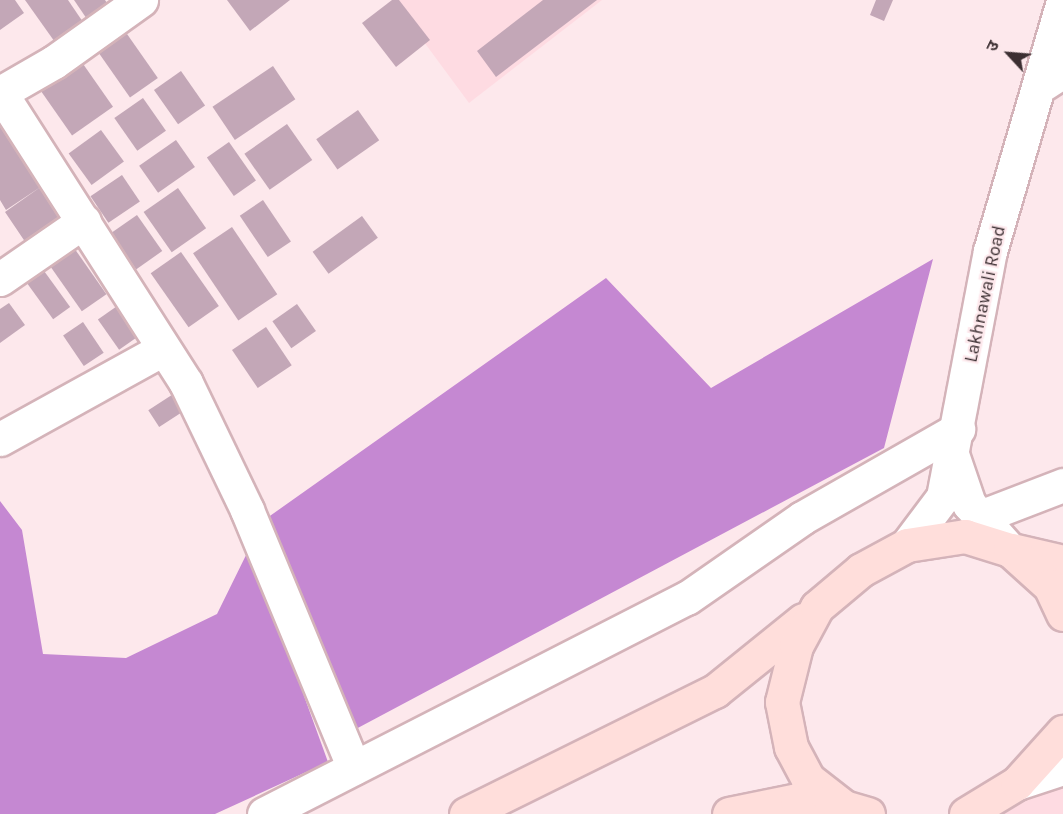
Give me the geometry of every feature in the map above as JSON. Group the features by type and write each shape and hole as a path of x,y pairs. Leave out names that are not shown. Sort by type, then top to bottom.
{"main road":[{"path":"466,814 715,691 767,653 861,570 907,545 965,536 1063,562"},
{"path":"1011,550 1050,586 1063,614"},
{"path":"818,607 796,646 782,702 791,747 808,778 856,810"},
{"path":"980,810 1017,783 1062,741"},
{"path":"729,814 797,800 856,810"}],"street":[{"path":"141,0 54,62 0,93 186,383 248,510 354,768"},
{"name":"Lakhnawali Road","path":"907,545 943,497 956,443 990,251 1052,79 1063,2"},
{"path":"0,279 84,221"},
{"path":"0,439 163,349"},
{"path":"264,814 687,598 802,518 956,443 969,504 1011,550"},
{"path":"980,517 1063,485"}],"shaded area":[{"path":"393,0 602,0 469,103"},
{"path":"933,259 884,448 354,730 267,518 606,278 711,388"},
{"path":"0,501 22,530 43,654 126,658 217,614 250,547 328,762 215,814 0,814"},
{"path":"1063,781 1063,814 964,814"}],"building":[{"path":"0,0 15,0 24,13 0,30"},
{"path":"25,0 68,0 85,25 57,45"},
{"path":"74,0 105,0 112,10 91,25"},
{"path":"227,0 290,0 250,31"},
{"path":"392,0 399,0 430,40 396,67 362,23"},
{"path":"543,0 597,0 496,77 477,51"},
{"path":"876,0 893,0 884,21 870,15"},
{"path":"120,24 158,78 130,98 92,44"},
{"path":"74,51 113,107 72,135 33,80"},
{"path":"273,66 295,99 235,140 212,107"},
{"path":"181,71 205,105 178,124 154,90"},
{"path":"143,98 166,131 137,151 114,118"},
{"path":"358,110 379,140 337,170 316,139"},
{"path":"0,121 74,223 32,252 5,212 42,186 6,210 0,200"},
{"path":"287,124 312,160 270,190 244,154"},
{"path":"101,130 124,162 92,185 69,154"},
{"path":"176,140 195,167 158,193 139,166"},
{"path":"229,142 256,181 234,196 207,157"},
{"path":"122,175 140,202 108,223 90,196"},
{"path":"178,188 206,228 172,252 144,212"},
{"path":"263,200 291,241 268,257 240,216"},
{"path":"137,215 162,251 136,269 111,233"},
{"path":"362,216 378,238 329,274 313,252"},
{"path":"232,227 277,294 238,320 193,253"},
{"path":"72,245 106,294 82,311 47,262"},
{"path":"181,252 219,306 189,327 151,273"},
{"path":"39,264 70,307 53,319 22,276"},
{"path":"9,303 25,325 0,343 0,309"},
{"path":"120,304 141,334 119,350 98,319"},
{"path":"297,304 316,331 291,348 272,321"},
{"path":"83,322 104,353 84,366 63,335"},
{"path":"266,327 292,365 258,388 232,350"},
{"path":"181,389 192,406 159,427 148,410"}]}
